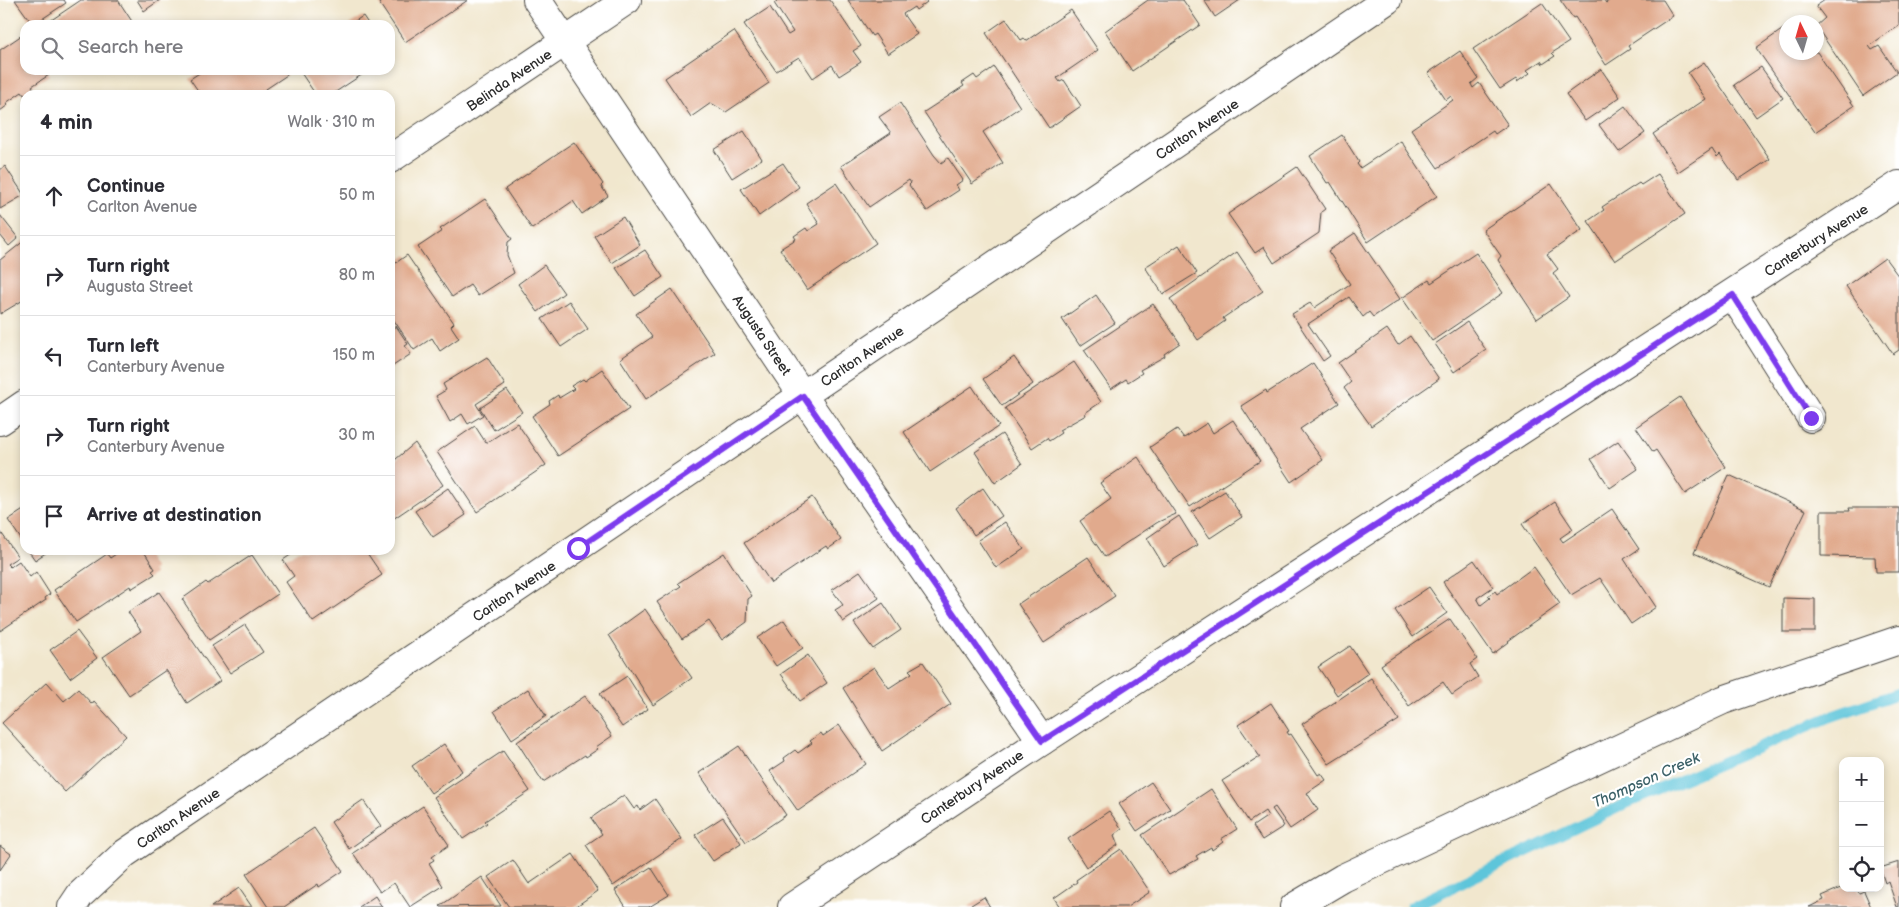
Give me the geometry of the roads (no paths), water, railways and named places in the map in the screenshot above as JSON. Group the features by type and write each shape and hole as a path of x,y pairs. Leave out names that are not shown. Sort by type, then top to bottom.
{"street":[{"name":"Augusta Street","path":"538,0 803,396 1042,741"},
{"name":"Belinda Avenue","path":"395,156 627,0"},
{"name":"Carlton Avenue","path":"72,907 80,894 124,854 1387,0"},
{"name":"Canterbury Avenue","path":"792,907 1042,741 1899,186"},
{"path":"1733,295 1811,418"},
{"path":"0,421 20,407"},
{"path":"1294,907 1343,878 1723,700 1899,640"}],"waterway":[{"name":"Thompson Creek","path":"1411,907 1625,804 1830,717 1899,693"}]}
